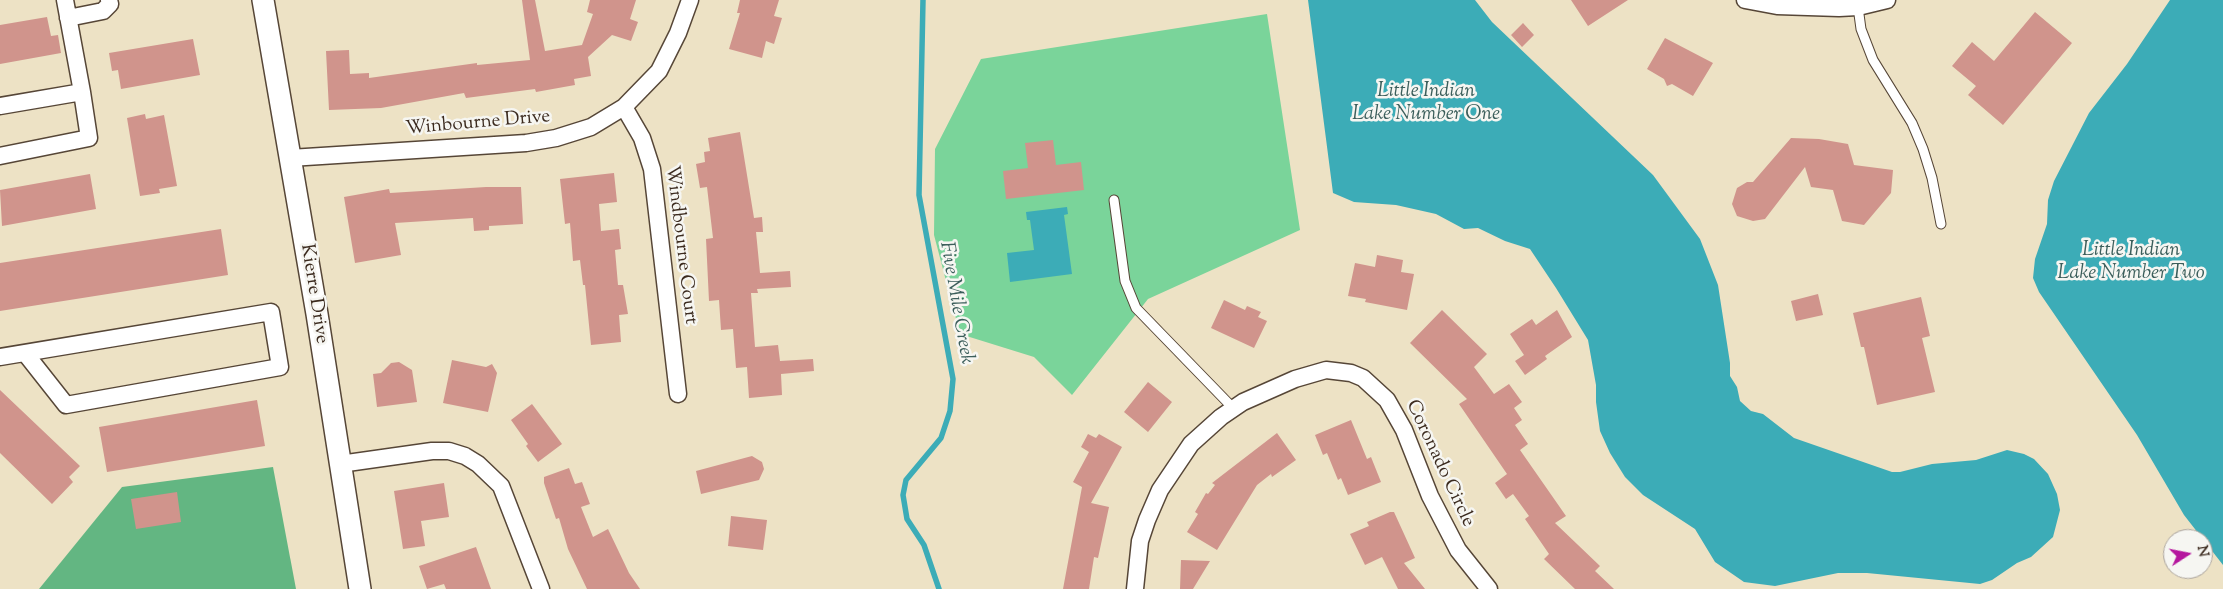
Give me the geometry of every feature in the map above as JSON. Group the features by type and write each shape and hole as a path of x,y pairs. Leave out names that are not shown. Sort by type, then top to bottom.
{"street":[{"path":"0,156 89,138 65,0"},
{"path":"68,18 103,11 110,4 109,0"},
{"name":"Kierre Drive","path":"264,0 360,589"},
{"name":"Winbourne Drive","path":"290,158 516,143 556,138 591,127 624,107 647,85 668,56 690,0"},
{"path":"1745,0 1777,6 1858,7 1887,0"},
{"path":"0,106 82,92"},
{"name":"Windbourne Court","path":"624,107 642,138 652,169 678,394"},
{"path":"0,357 271,312 280,367 66,405 25,353"},
{"name":"Coronado Circle","path":"1135,589 1140,541 1160,490 1191,444 1233,408 1270,388 1314,373 1338,371 1363,378 1375,387 1396,415 1444,524 1458,550 1489,589"},
{"path":"340,464 432,451 457,454 478,464 501,486 540,589"}],"lane":[{"path":"1858,7 1861,29 1873,60 1912,123 1923,149 1932,178 1941,224"},
{"path":"1114,200 1125,281 1136,308 1233,408"}],"green space":[{"path":"1267,14 1300,230 1148,299 1072,395 1034,357 960,334 934,235 935,149 981,59"},
{"path":"273,467 296,589 39,589 122,487"}],"water":[{"name":"Little Indian Lake Number One","path":"1308,0 1475,0 1492,22 1653,175 1700,239 1718,285 1730,363 1730,376 1737,387 1740,401 1751,411 1763,414 1794,438 1892,472 1900,472 1932,464 1976,460 2007,450 2024,454 2034,459 2048,474 2057,494 2060,510 2053,537 2031,557 2017,563 1992,580 1980,584 1867,573 1838,573 1775,586 1744,582 1715,562 1695,529 1643,495 1625,477 1610,453 1600,431 1596,385 1588,340 1530,249 1505,241 1478,228 1464,229 1436,214 1396,205 1354,202 1333,193"},
{"name":"Little Indian Lake Number Two","path":"2170,0 2223,0 2223,565 2213,552 2213,529 2195,529 2184,515 2137,435 2039,292 2033,278 2035,259 2047,224 2048,200 2054,181 2089,113 2127,64"},
{"path":"1067,207 1068,214 1064,215 1072,274 1010,282 1007,253 1034,250 1030,220 1027,220 1026,212"}],"building":[{"path":"522,0 535,0 545,51 582,45 593,14 587,12 590,0 636,0 630,19 638,22 631,41 612,35 588,57 591,76 574,79 575,85 536,92 535,89 466,98 464,93 381,108 329,110 326,51 349,50 350,74 369,73 369,78 477,63 477,65 530,60"},
{"path":"740,0 779,0 774,16 782,18 774,44 766,41 762,58 729,49 740,13 737,13"},
{"path":"1571,0 1628,0 1588,26"},
{"path":"2035,12 2072,43 2003,125 1968,95 1976,86 1952,66 1972,42 1994,61"},
{"path":"47,17 51,36 58,35 61,53 0,64 0,25"},
{"path":"1523,23 1534,35 1522,47 1511,35"},
{"path":"1665,38 1713,63 1693,96 1672,84 1667,86 1664,79 1647,69"},
{"path":"193,39 200,75 121,89 118,70 112,71 109,53"},
{"path":"145,114 146,119 164,115 177,186 159,189 160,193 140,196 127,118"},
{"path":"740,132 754,218 762,217 763,232 756,232 760,273 790,271 791,287 757,289 758,293 751,293 755,347 778,345 780,361 813,359 814,371 781,374 782,395 749,398 747,367 736,368 733,329 721,330 719,300 709,301 706,239 713,238 707,187 700,188 696,164 705,162 704,152 710,151 708,138"},
{"path":"1791,138 1819,139 1848,144 1854,165 1893,170 1891,193 1864,225 1842,221 1833,190 1811,187 1805,167 1765,219 1753,221 1737,216 1732,204 1737,188 1747,182 1753,182"},
{"path":"1053,140 1056,165 1081,162 1084,190 1006,199 1003,171 1028,168 1025,143"},
{"path":"614,173 617,202 599,204 601,231 619,229 621,249 615,250 618,285 623,285 628,314 619,315 621,342 591,345 585,285 583,285 580,260 573,261 570,223 565,224 560,179"},
{"path":"90,174 96,209 2,226 0,190"},
{"path":"486,187 521,187 523,224 489,226 489,230 474,231 473,218 395,223 401,255 355,263 344,197 389,189 390,193"},
{"path":"221,229 228,275 0,311 0,263"},
{"path":"1377,255 1403,260 1401,272 1414,274 1407,310 1365,302 1366,299 1348,296 1355,263 1375,267"},
{"path":"1818,294 1823,315 1796,321 1791,301"},
{"path":"1921,297 1930,336 1922,338 1935,392 1877,405 1864,347 1861,347 1853,313"},
{"path":"1224,300 1245,310 1247,306 1261,312 1258,317 1267,321 1254,348 1211,328"},
{"path":"1442,310 1487,354 1474,367 1494,394 1509,384 1522,402 1514,408 1522,420 1515,425 1528,444 1520,450 1566,516 1555,523 1600,566 1595,571 1614,589 1575,589 1544,559 1549,554 1525,519 1529,516 1513,494 1506,499 1495,483 1507,474 1459,404 1467,399 1410,343"},
{"path":"1557,310 1572,337 1545,356 1547,359 1525,375 1515,361 1524,355 1510,334 1532,319 1536,325"},
{"path":"452,360 486,367 492,364 497,373 488,412 443,403"},
{"path":"399,362 412,370 417,402 377,407 373,374 381,373 391,363"},
{"path":"1148,382 1172,402 1148,432 1124,412"},
{"path":"0,390 80,466 69,477 73,482 52,504 0,453"},
{"path":"257,400 265,446 107,472 99,427"},
{"path":"532,404 562,444 538,462 511,420"},
{"path":"1351,420 1367,459 1371,457 1381,482 1348,495 1341,478 1338,480 1327,453 1323,455 1315,435"},
{"path":"1277,433 1296,460 1272,477 1271,474 1257,485 1217,550 1187,532 1198,514 1195,512 1206,493 1208,494 1215,485 1212,483"},
{"path":"1088,434 1096,438 1099,434 1122,447 1091,503 1109,507 1098,558 1094,557 1089,589 1063,589 1082,487 1073,482 1089,452 1081,447"},
{"path":"752,456 762,462 764,469 759,480 701,494 696,471"},
{"path":"569,468 575,484 582,482 590,504 581,507 593,537 608,529 629,573 640,589 587,589 568,549 559,518 556,519 544,483 544,477"},
{"path":"444,483 449,517 421,521 425,546 403,549 394,491"},
{"path":"177,492 181,522 136,529 131,499"},
{"path":"1394,512 1415,558 1404,563 1425,589 1398,589 1382,557 1365,565 1350,534 1369,526 1367,522"},
{"path":"731,516 767,520 763,550 728,546"},
{"path":"476,547 491,589 446,589 444,584 427,589 419,566"},
{"path":"1181,560 1210,561 1193,589 1180,589"}],"waterway":[{"name":"Five Mile Creek","path":"923,0 919,195 953,379 950,411 941,438 906,480 903,495 907,519 924,545 939,589"}]}
